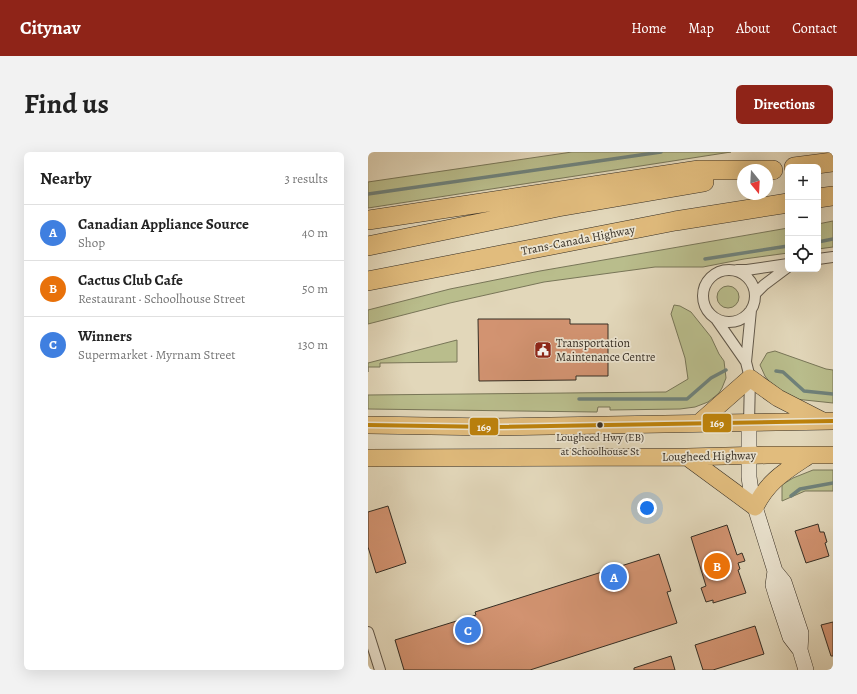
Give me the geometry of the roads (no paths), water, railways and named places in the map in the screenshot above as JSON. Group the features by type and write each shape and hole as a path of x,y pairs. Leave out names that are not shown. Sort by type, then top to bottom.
{"highway":[{"path":"817,164 833,162"},
{"path":"368,220 699,170 776,170"},
{"path":"368,246 558,207 737,176"},
{"path":"821,198 833,196"},
{"name":"Trans-Canada Highway","path":"368,281 675,221 785,203"},
{"path":"368,286 395,275"}],"main road":[{"path":"700,422 748,370 778,398 828,421"},
{"path":"368,425 492,427 700,422 749,423 828,421"},
{"path":"749,423 749,477 754,507 775,571 784,582 800,634 800,650 806,670"},
{"name":"Lougheed Highway","path":"368,458 833,455"},
{"path":"754,507 772,481 808,456"},
{"path":"687,457 754,507"}],"street":[{"path":"821,259 833,257"},
{"path":"748,370 716,319 707,311 704,305 704,288 708,280 715,274 727,270 747,270 785,264"},
{"path":"755,294 764,285 785,269"},
{"path":"733,270 748,278 753,286 755,294 749,321 749,423"},
{"path":"716,319 724,322 732,322 746,316 751,310"},
{"path":"368,632 380,670"}],"waterway":[{"path":"368,194 661,152"},
{"path":"821,241 833,239"},
{"path":"705,259 785,246"},
{"path":"579,399 687,399 711,378 726,370"},
{"path":"776,371 783,372 804,391 833,394"},
{"path":"791,496 800,489 833,483"}],"place":[{"name":"Transportation Maintenance Centre","path":"543,350"},
{"name":"Lougheed Hwy (EB) at Schoolhouse St","path":"600,425"},
{"name":"Cactus Club Cafe","path":"717,566"},
{"name":"Canadian Appliance Source","path":"614,577"},
{"name":"Winners","path":"468,630"}]}
